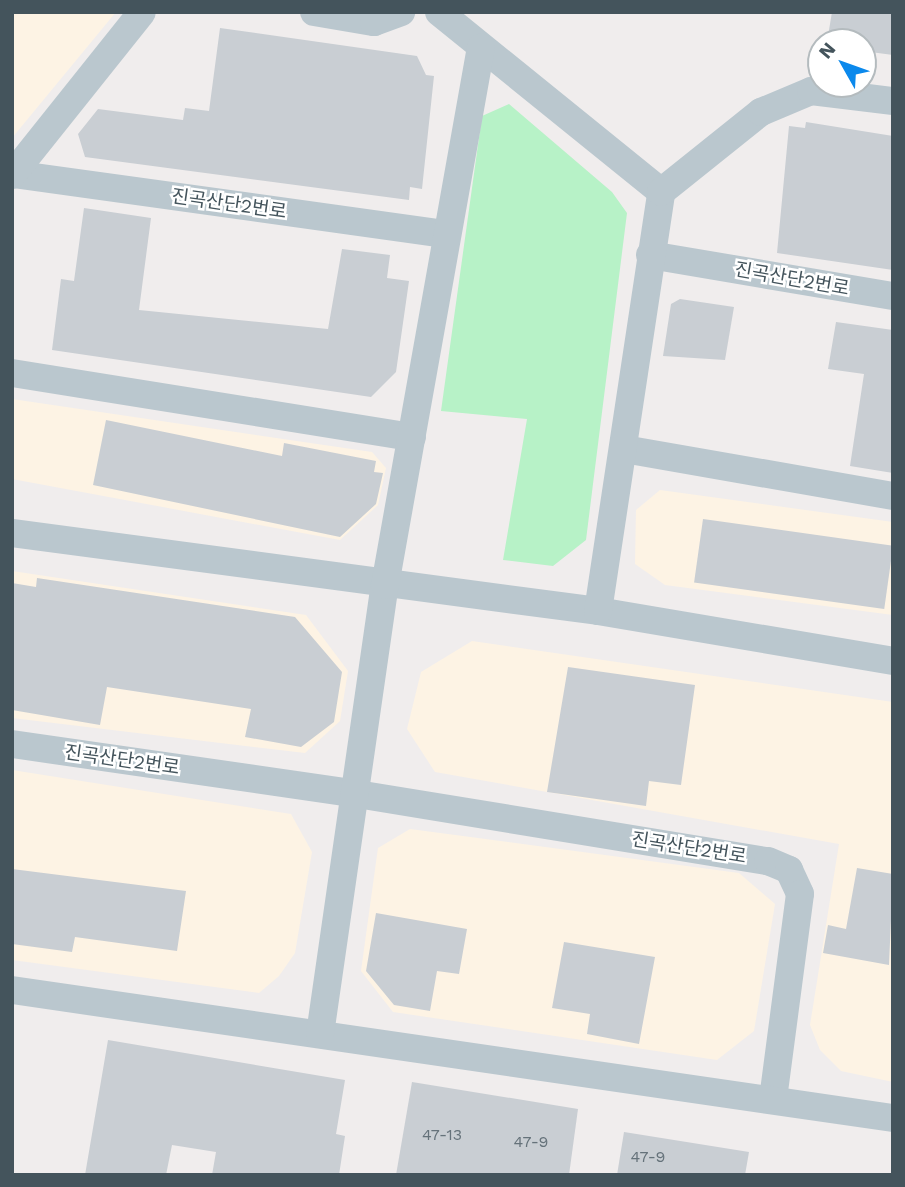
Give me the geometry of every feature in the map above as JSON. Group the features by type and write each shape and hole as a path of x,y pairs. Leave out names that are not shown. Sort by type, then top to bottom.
{"street":[{"name":"진곡산단2번로","path":"13,174 142,12"},
{"path":"314,12 374,22 401,12"},
{"path":"439,12 661,192"},
{"path":"320,1034 357,794 385,585 444,234 481,47"},
{"path":"598,611 624,449 649,255 661,192 761,112 811,91 893,101"},
{"name":"진곡산단2번로","path":"13,174 444,234"},
{"name":"진곡산단2번로","path":"649,255 893,296"},
{"path":"12,373 412,437"},
{"path":"624,449 893,496"},
{"path":"12,533 385,585 598,611 893,661"},
{"name":"진곡산단2번로","path":"12,744 357,794 768,861 789,870 800,894 774,1099"},
{"path":"12,990 893,1118"}],"shaded area":[{"path":"12,12 116,12 12,138"},
{"path":"12,399 372,452 386,468 378,505 340,540 12,479"},
{"path":"660,490 893,522 893,615 665,585 635,564 636,510"},
{"path":"12,571 306,615 348,671 340,721 305,753 12,718"},
{"path":"472,641 893,702 893,1082 841,1071 820,1050 810,1025 839,844 435,772 407,729 421,672"},
{"path":"12,770 291,814 312,852 295,953 279,976 259,993 12,960"},
{"path":"410,829 739,873 775,904 754,1031 717,1060 393,1012 361,971 378,848"}],"green space":[{"path":"509,104 612,192 627,213 586,540 553,566 503,560 527,419 441,411 482,116"}],"building":[{"path":"832,12 893,12 893,55 877,53 877,28 829,28"},
{"path":"220,28 417,56 426,75 434,76 422,189 410,187 409,200 85,157 78,134 98,109 183,120 185,108 209,111"},
{"path":"806,122 893,136 893,270 777,253 789,126 805,128"},
{"path":"84,208 151,218 139,310 328,329 342,249 390,255 387,278 409,281 396,372 371,397 52,350 61,279 74,281"},
{"path":"680,299 734,307 725,360 663,356 671,304"},
{"path":"836,322 893,330 893,473 850,466 864,374 828,369"},
{"path":"106,420 282,456 284,443 376,461 374,472 383,473 376,504 340,537 93,485"},
{"path":"703,519 893,546 884,609 694,582"},
{"path":"37,578 295,617 342,672 334,722 301,747 245,737 251,709 107,687 100,725 12,710 12,583 36,587"},
{"path":"568,667 695,685 681,785 649,781 646,806 547,792"},
{"path":"857,868 893,874 889,965 823,953 828,925 846,929"},
{"path":"12,869 186,891 177,951 75,937 72,952 12,944"},
{"path":"376,913 467,929 459,974 437,971 430,1011 394,1005 366,971"},
{"path":"564,942 655,957 639,1044 587,1034 590,1014 552,1008"},
{"path":"108,1040 345,1080 336,1134 345,1136 339,1175 212,1175 216,1152 172,1145 166,1175 85,1175"},
{"path":"412,1082 578,1109 569,1175 396,1175"},
{"path":"624,1132 749,1152 745,1175 617,1175"}]}
